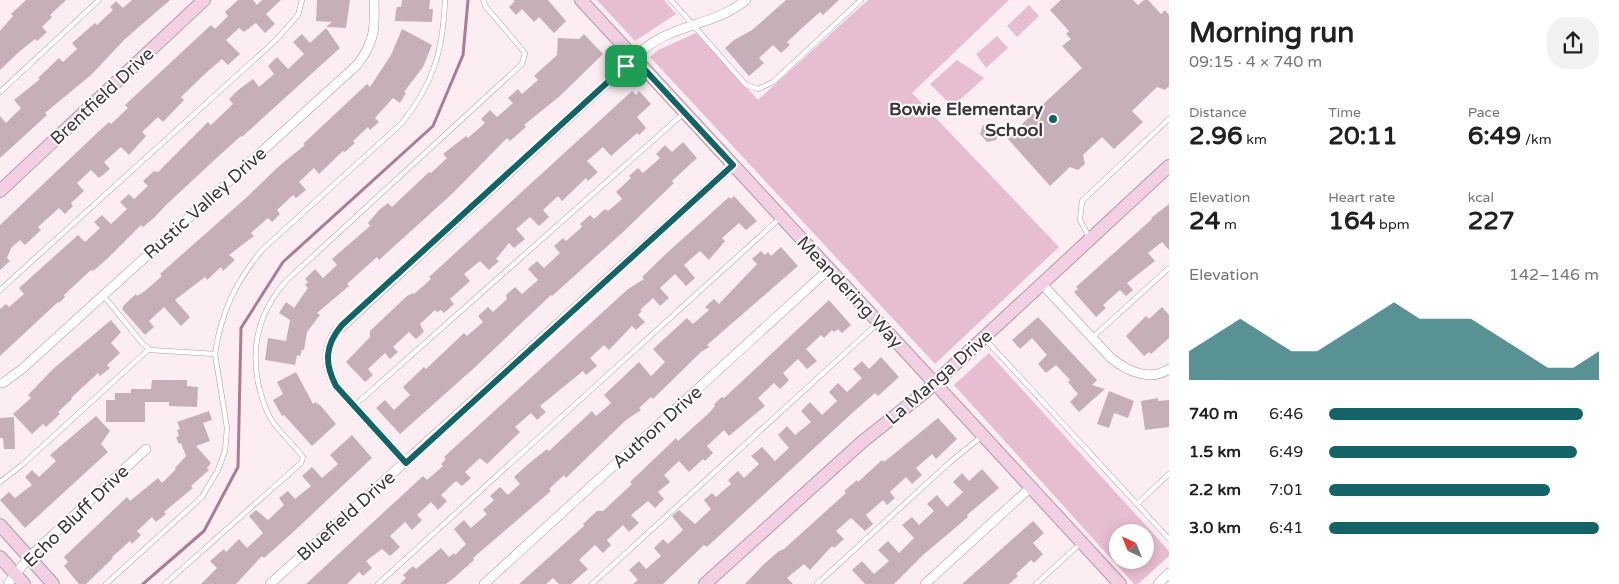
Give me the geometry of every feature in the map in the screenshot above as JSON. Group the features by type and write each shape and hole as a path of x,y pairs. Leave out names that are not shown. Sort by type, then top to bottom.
{"street":[{"name":"Brentfield Drive","path":"0,191 204,0"},
{"name":"Rustic Valley Drive","path":"0,383 3,383 22,369 356,65 367,52 372,40 374,0"},
{"name":"Meandering Way","path":"581,0 1120,584"},
{"path":"406,463 336,386 328,372 327,353 336,332 655,40 731,12 746,0"},
{"name":"Bluefield Drive","path":"270,584 406,463 733,165"},
{"name":"La Manga Drive","path":"705,584 862,442 935,384 1169,166"},
{"name":"Authon Drive","path":"484,584 829,270"},
{"path":"1042,284 1123,368 1138,374 1154,375 1169,369"},
{"name":"Echo Bluff Drive","path":"12,579 29,557 146,449"},
{"path":"925,584 1032,487"},
{"path":"0,525 53,584"},
{"path":"0,557 12,579 24,584"},
{"path":"1158,584 1169,573"}],"lane":[{"path":"0,92 99,0"},
{"path":"0,290 276,40 298,15 302,0"},
{"path":"106,584 202,497 218,470 225,451 227,428 214,354 223,314 245,270 263,249 402,123 411,112 431,80 437,65 441,49 445,0"},
{"path":"165,584 301,463 302,458 272,422 263,403 255,372 255,344 261,320 274,295 286,281 365,207 522,64 525,53 486,7 483,0"},
{"path":"671,0 746,85 758,90 773,82 861,0"},
{"path":"354,406 684,112"},
{"path":"1090,240 1080,220 1082,201 1169,119"},
{"path":"378,584 781,217"},
{"path":"1092,338 1169,268"},
{"path":"103,295 149,349 214,354"},
{"path":"592,584 879,323"},
{"path":"984,338 1169,539"},
{"path":"0,482 22,465 149,349"},
{"path":"817,584 936,474 982,436"},
{"path":"1136,504 1169,474"},
{"path":"1036,584 1082,542"}],"shaded area":[{"path":"597,0 664,0 676,14 635,41"},
{"path":"868,0 1009,0 912,93 1059,247 935,364 650,57 658,50 696,33 758,100"},
{"path":"1029,5 1039,16 1017,37 1007,26"},
{"path":"997,36 1008,48 986,68 976,54"},
{"path":"957,60 984,78 954,105 951,105 930,84"},
{"path":"989,353 1144,524 1109,524 1109,556 954,385"},
{"path":"1154,534 1169,551 1169,556 1138,584 1134,584 1120,569 1154,569"}],"building":[{"path":"26,0 66,0 50,15 52,17 42,27 47,32 37,41 35,39 20,51 0,70 0,31 13,16 11,14"},
{"path":"132,0 170,0 125,39 91,75 45,113 47,115 0,158 0,116 6,123 21,108 14,100 40,79 38,78 59,58 63,62 77,49 72,43 95,23 97,25 113,10 110,7 116,1 123,8"},
{"path":"238,0 253,0 257,5 262,0 281,0 266,14 275,24 265,33 256,23 244,32 239,28 226,40 240,54 228,65 222,59 207,72 181,97 184,100 163,122 158,117 142,132 146,136 129,155 121,147 104,162 110,169 99,178 91,170 77,183 84,191 71,203 73,206 65,214 59,208 38,227 41,230 25,245 20,240 11,248 7,258 10,261 0,270 0,225 98,132 109,122 111,124 128,108 125,105 211,25 215,29 228,16 225,12"},
{"path":"317,0 350,0 346,28 326,27 332,22 316,21"},
{"path":"402,0 430,0 429,9 433,9 432,22 395,21 397,7 401,7"},
{"path":"513,0 548,0 566,21 554,33 539,17 534,22 522,9 516,15 509,7 515,1"},
{"path":"786,0 839,0 823,15 820,12 802,28 787,42 790,45 781,53 773,45 759,58 764,63 749,76 725,48 734,40 752,30"},
{"path":"1061,0 1133,0 1138,5 1144,0 1148,0 1161,14 1165,10 1169,15 1169,86 1165,90 1157,87 1132,111 1143,122 1114,149 1102,137 1083,155 1085,164 1078,170 1070,167 1050,186 1007,138 1082,68 1062,46 1071,39 1066,34 1069,31 1050,10"},
{"path":"326,28 340,48 222,153 154,218 143,227 141,225 107,259 93,271 91,270 64,295 65,297 59,303 0,356 0,309 6,304 9,307 24,294 19,288 78,235 85,242 100,228 94,222 102,215 111,224 127,209 120,202 129,194 134,199 148,186 143,181 154,171 158,172 208,122 211,125 233,104 229,99 238,90 253,79 259,87 274,74 268,66 277,57 288,69 304,54 293,42 302,34 310,43"},
{"path":"402,29 432,45 423,67 404,92 406,93 400,103 393,98 375,118 379,122 370,130 368,127 353,141 355,143 345,152 343,151 319,174 314,168 299,182 306,190 296,198 293,195 277,210 280,214 272,222 268,218 251,233 254,236 229,255 235,260 223,271 221,267 207,280 205,277 175,300 190,317 181,326 164,307 149,321 154,327 145,335 122,309 124,305 136,294 137,296 145,291 162,276 160,274 278,167 305,145 303,144 367,84 370,87 391,55"},
{"path":"584,34 603,54 560,96 524,125 526,127 510,141 507,138 453,193 379,260 377,257 347,284 349,286 317,313 320,315 307,332 304,350 302,350 300,356 297,355 295,365 265,360 268,338 286,341 290,320 279,313 286,302 294,308 308,288 305,285 308,282 305,279 315,269 323,278 337,265 332,259 370,226 368,223 379,210 388,203 392,207 429,172 431,173 447,158 443,154 466,136 468,138 485,123 481,119 490,110 497,117 513,103 508,98 518,89 522,94 538,80 534,76 557,55 558,38 579,39"},
{"path":"632,91 636,95 639,91 651,104 637,117 646,128 639,135 637,133 611,156 603,147 587,161 598,172 588,181 586,178 562,201 558,196 543,210 549,217 539,226 530,217 516,229 525,239 514,248 509,243 496,259 499,261 489,270 480,261 464,274 470,281 450,299 454,304 444,313 441,310 437,312 435,310 420,324 424,332 416,339 409,332 393,347 398,352 390,359 385,353 368,369 373,375 365,382 346,362 370,337 370,331 407,296 414,294 431,279 429,277"},
{"path":"992,123 999,130 996,140 987,142 980,134 983,125"},
{"path":"683,142 697,158 672,181 674,183 622,233 551,295 473,369 400,434 376,408 385,400 394,410 410,395 403,387 424,367 426,369 464,333 467,336 483,322 478,316 488,307 493,312 507,299 506,295 515,287 522,294 538,280 528,269 537,261 544,268 560,253 554,246 563,238 566,241 582,227 580,224 590,215 594,219 605,209 608,211 622,199 616,192 631,178 629,176 638,168 643,173 660,158 656,154 665,145 672,152"},
{"path":"734,196 757,221 746,230 739,223 722,238 725,241 709,260 700,251 684,265 695,278 686,286 675,274 660,288 669,298 660,306 653,298 640,310 642,311 638,315 645,322 636,330 632,326 609,350 604,345 590,358 597,366 586,375 583,371 540,406 546,412 537,420 531,413 515,427 520,432 487,464 480,458 465,472 471,478 462,486 456,481 441,495 447,501 438,510 431,502 417,515 422,520 412,530 405,522 390,536 400,547 390,556 382,549 366,561 372,568 363,576 359,572 347,584 306,584 423,476 427,480 443,466 441,464 446,459 444,457 628,289 644,279 642,277 729,197 731,199"},
{"path":"1169,204 1169,250 1162,242 1148,253 1155,261 1127,283 1133,290 1126,296 1120,290 1103,305 1106,308 1096,317 1074,292 1078,289 1076,287 1151,218"},
{"path":"781,247 798,266 707,345 709,347 701,352 653,399 651,397 639,408 641,410 626,420 566,478 564,475 549,489 551,491 473,558 474,560 454,578 446,584 400,584 406,578 403,575 413,566 416,569 441,548 449,557 454,553 455,555 466,544 454,529 464,520 471,528 487,514 483,510 494,500 490,496 500,487 508,495 520,484 514,477 527,465 547,449 549,451 592,411 596,416 611,403 604,395 639,362 651,376 665,362 653,349 687,318 693,324 709,310 705,307 714,299 719,304 757,264 752,259 761,251 765,255 768,252 771,256"},
{"path":"829,300 851,325 842,333 838,329 834,332 832,330 824,338 821,335 806,349 817,361 807,369 798,359 783,373 789,380 780,389 774,383 758,398 765,406 729,436 724,430 707,446 713,453 705,461 703,459 689,472 679,461 664,475 670,482 658,492 664,499 655,508 648,501 631,515 639,523 629,532 623,525 607,540 611,545 603,553 595,545 579,560 588,569 571,584 559,584 553,578 546,584 519,584 584,526 583,524 597,511 603,511 676,438 678,441 709,413 715,406 714,404 722,397 724,398"},
{"path":"1162,307 1169,315 1169,338 1151,354 1149,352 1144,356 1126,336 1146,316 1149,319"},
{"path":"1038,317 1097,380 1092,385 1105,389 1079,412 1070,402 1078,394 1068,382 1070,380 1056,365 1046,373 1038,364 1047,355 1032,338 1020,349 1012,340"},
{"path":"111,320 121,332 111,343 120,353 107,365 110,368 100,376 98,373 71,398 58,412 60,414 46,427 43,424 32,434 13,414 31,398 28,395 53,369"},
{"path":"881,357 899,377 878,396 875,393 707,547 704,545 663,584 633,584 638,580 629,570 639,561 646,569 661,556 654,548 663,539 668,544 683,530 672,516 679,510 695,524 711,509 704,500 712,493 716,497 731,484 728,480 738,471 744,478 759,464 751,456 762,447 775,461 789,448 778,435 787,426 795,435 811,422 801,411 810,402 822,415 837,401 829,392 838,383 847,392 862,378 853,369 862,361 869,369"},
{"path":"296,372 313,404 315,402 321,406 336,424 312,446 284,415 282,416 273,400 283,394 277,382"},
{"path":"152,380 187,380 187,386 198,387 197,407 169,406 169,402 145,402 145,422 106,422 106,400 115,400 115,393 131,393 131,389 151,389"},
{"path":"1109,391 1134,401 1128,418 1114,413 1109,428 1097,424"},
{"path":"1158,398 1158,401 1169,400 1169,427 1145,430 1141,401"},
{"path":"209,411 212,420 203,423 210,441 196,446 211,463 207,468 209,470 191,486 193,488 164,512 166,514 156,522 152,517 137,531 141,535 132,544 130,541 86,584 79,584 64,566 68,562 64,557 127,497 130,501 158,478 162,483 176,469 186,456 181,443 179,444 176,437 179,436 177,430 180,429 177,422"},
{"path":"96,416 110,431 101,444 108,452 25,528 0,500 9,492 15,498 32,485 25,477 32,470 39,477 56,461 50,455"},
{"path":"14,417 15,449 4,449 3,438 0,438 0,418"},
{"path":"938,418 957,439 936,459 932,454 916,468 922,475 912,484 906,477 890,492 895,498 887,505 883,500 866,515 873,524 865,531 851,518 836,531 844,539 834,548 832,546 810,570 804,564 787,578 793,584 745,584 764,564 784,549 846,493 844,491 857,480 858,482 882,460 884,462"},
{"path":"352,435 372,458 290,535 264,558 262,556 236,584 201,584 217,568 210,561 224,549 226,552 239,539 247,548 263,533 249,516 256,510 268,520 284,505 279,498 288,491 295,499 311,486 302,476 312,467 322,478 338,464 330,455"},
{"path":"982,469 999,488 923,555 894,584 865,584 852,570 862,561 874,574 889,561 878,550 888,541 899,553 914,538 902,525 912,517 919,525 934,511 927,504 937,495 947,507 963,492 953,482 962,473 969,481"},
{"path":"1033,521 1044,533 1033,543 1043,554 1034,563 1031,560 1016,574 1018,576 1009,584 962,584"}],"waterway":[{"path":"143,584 204,531 238,467 241,328 283,262 433,126 463,55 468,0"}],"place":[{"name":"Bowie Elementary School","path":"1053,119"}],"route":[{"path":"634,58 733,165 406,463 336,386 328,372 326,361 331,340 342,325 626,66 634,58"}]}
